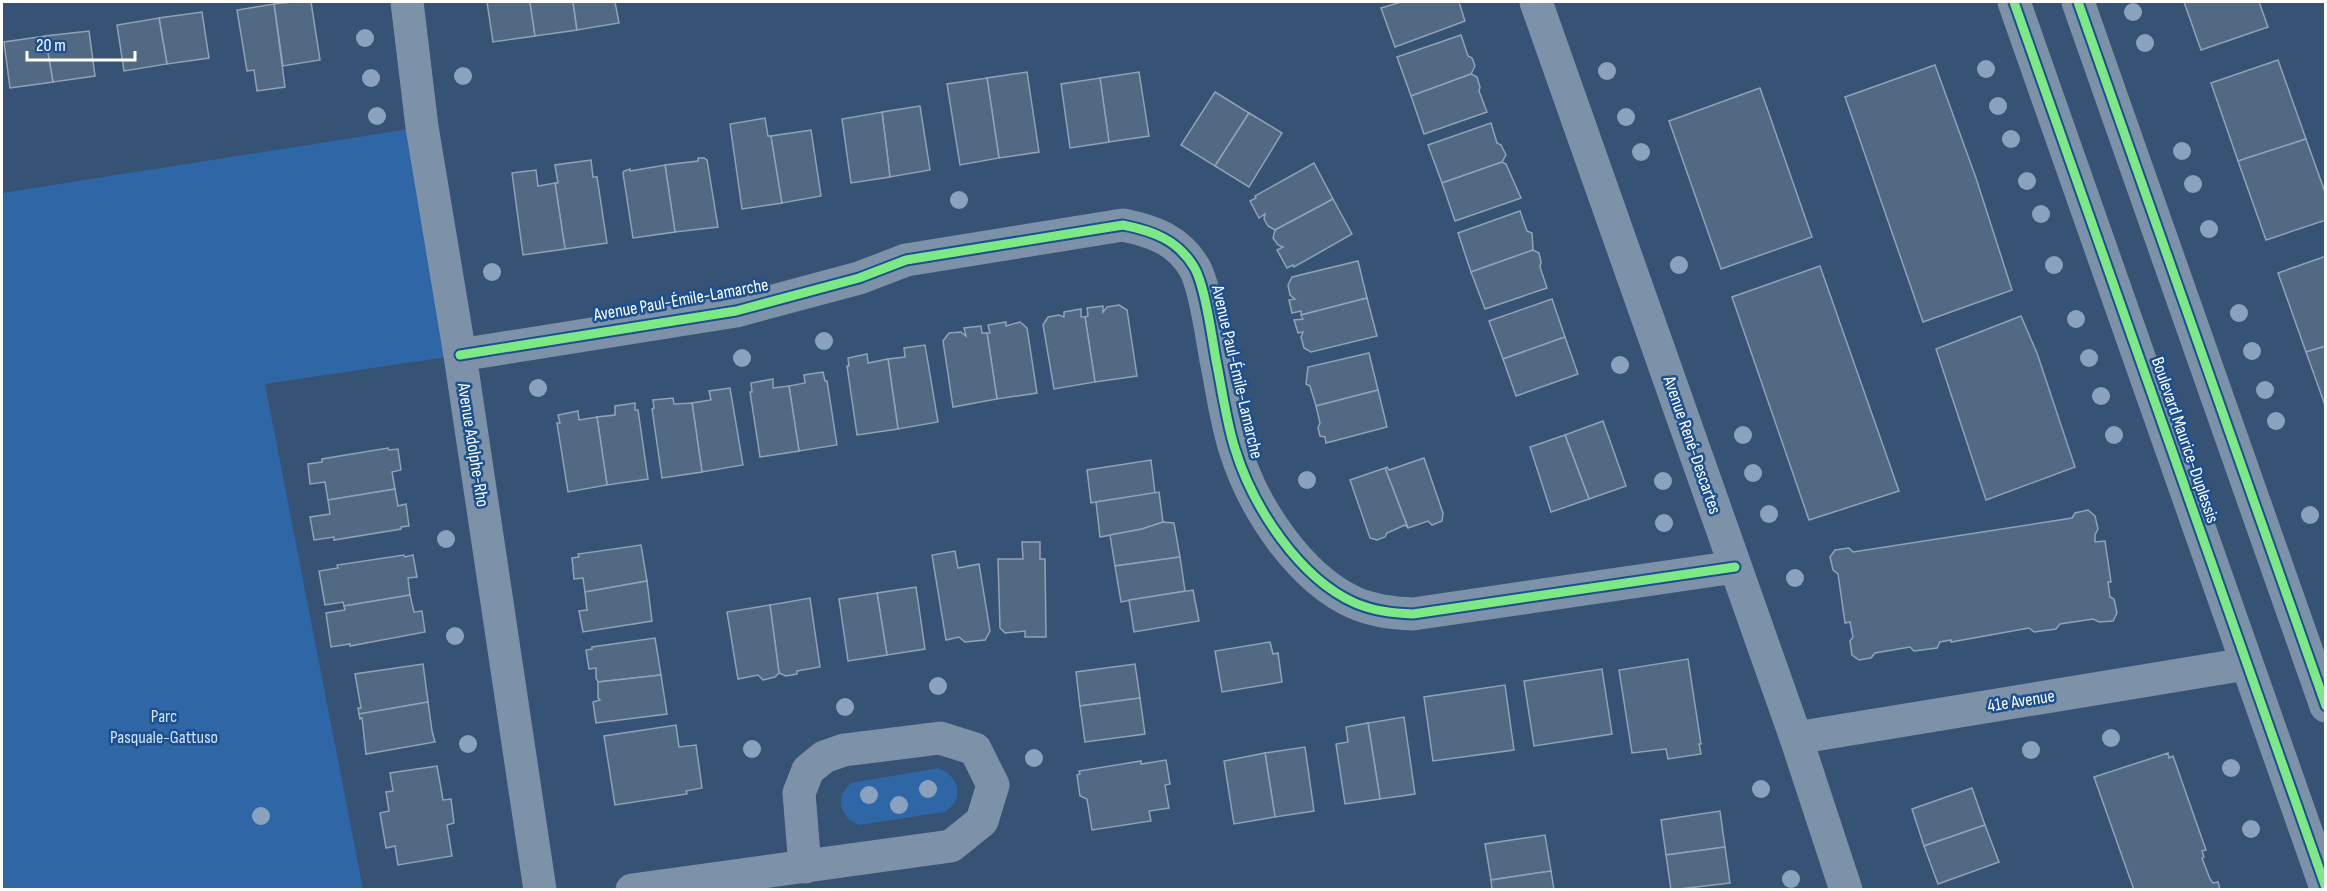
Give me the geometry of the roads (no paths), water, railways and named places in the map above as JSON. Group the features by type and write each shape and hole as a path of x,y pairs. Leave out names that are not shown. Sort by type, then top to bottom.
{"street":[{"name":"Avenue Adolphe-Rho","path":"407,2 422,127 460,355 540,890"},
{"name":"Avenue René-Descartes","path":"1536,2 1796,738 1846,890"},
{"name":"Boulevard Maurice-Duplessis","path":"2014,2 2325,888"},
{"path":"2078,2 2316,653 2325,706"},
{"name":"Avenue Paul-Émile-Lamarche","path":"460,355 736,311 859,278 906,260 1123,225 1152,231 1176,244 1195,268 1204,300 1234,448 1253,495 1281,539 1318,581 1355,603 1383,612 1413,614 1735,567"},
{"name":"41e Avenue","path":"1796,738 2246,664"},
{"path":"632,890 805,867 951,846 982,821 993,785 975,749 940,738 844,750 824,757 808,770 799,793 805,867"}],"park label":[{"name":"Parc Pasquale-Gattuso","path":"164,726"}]}
